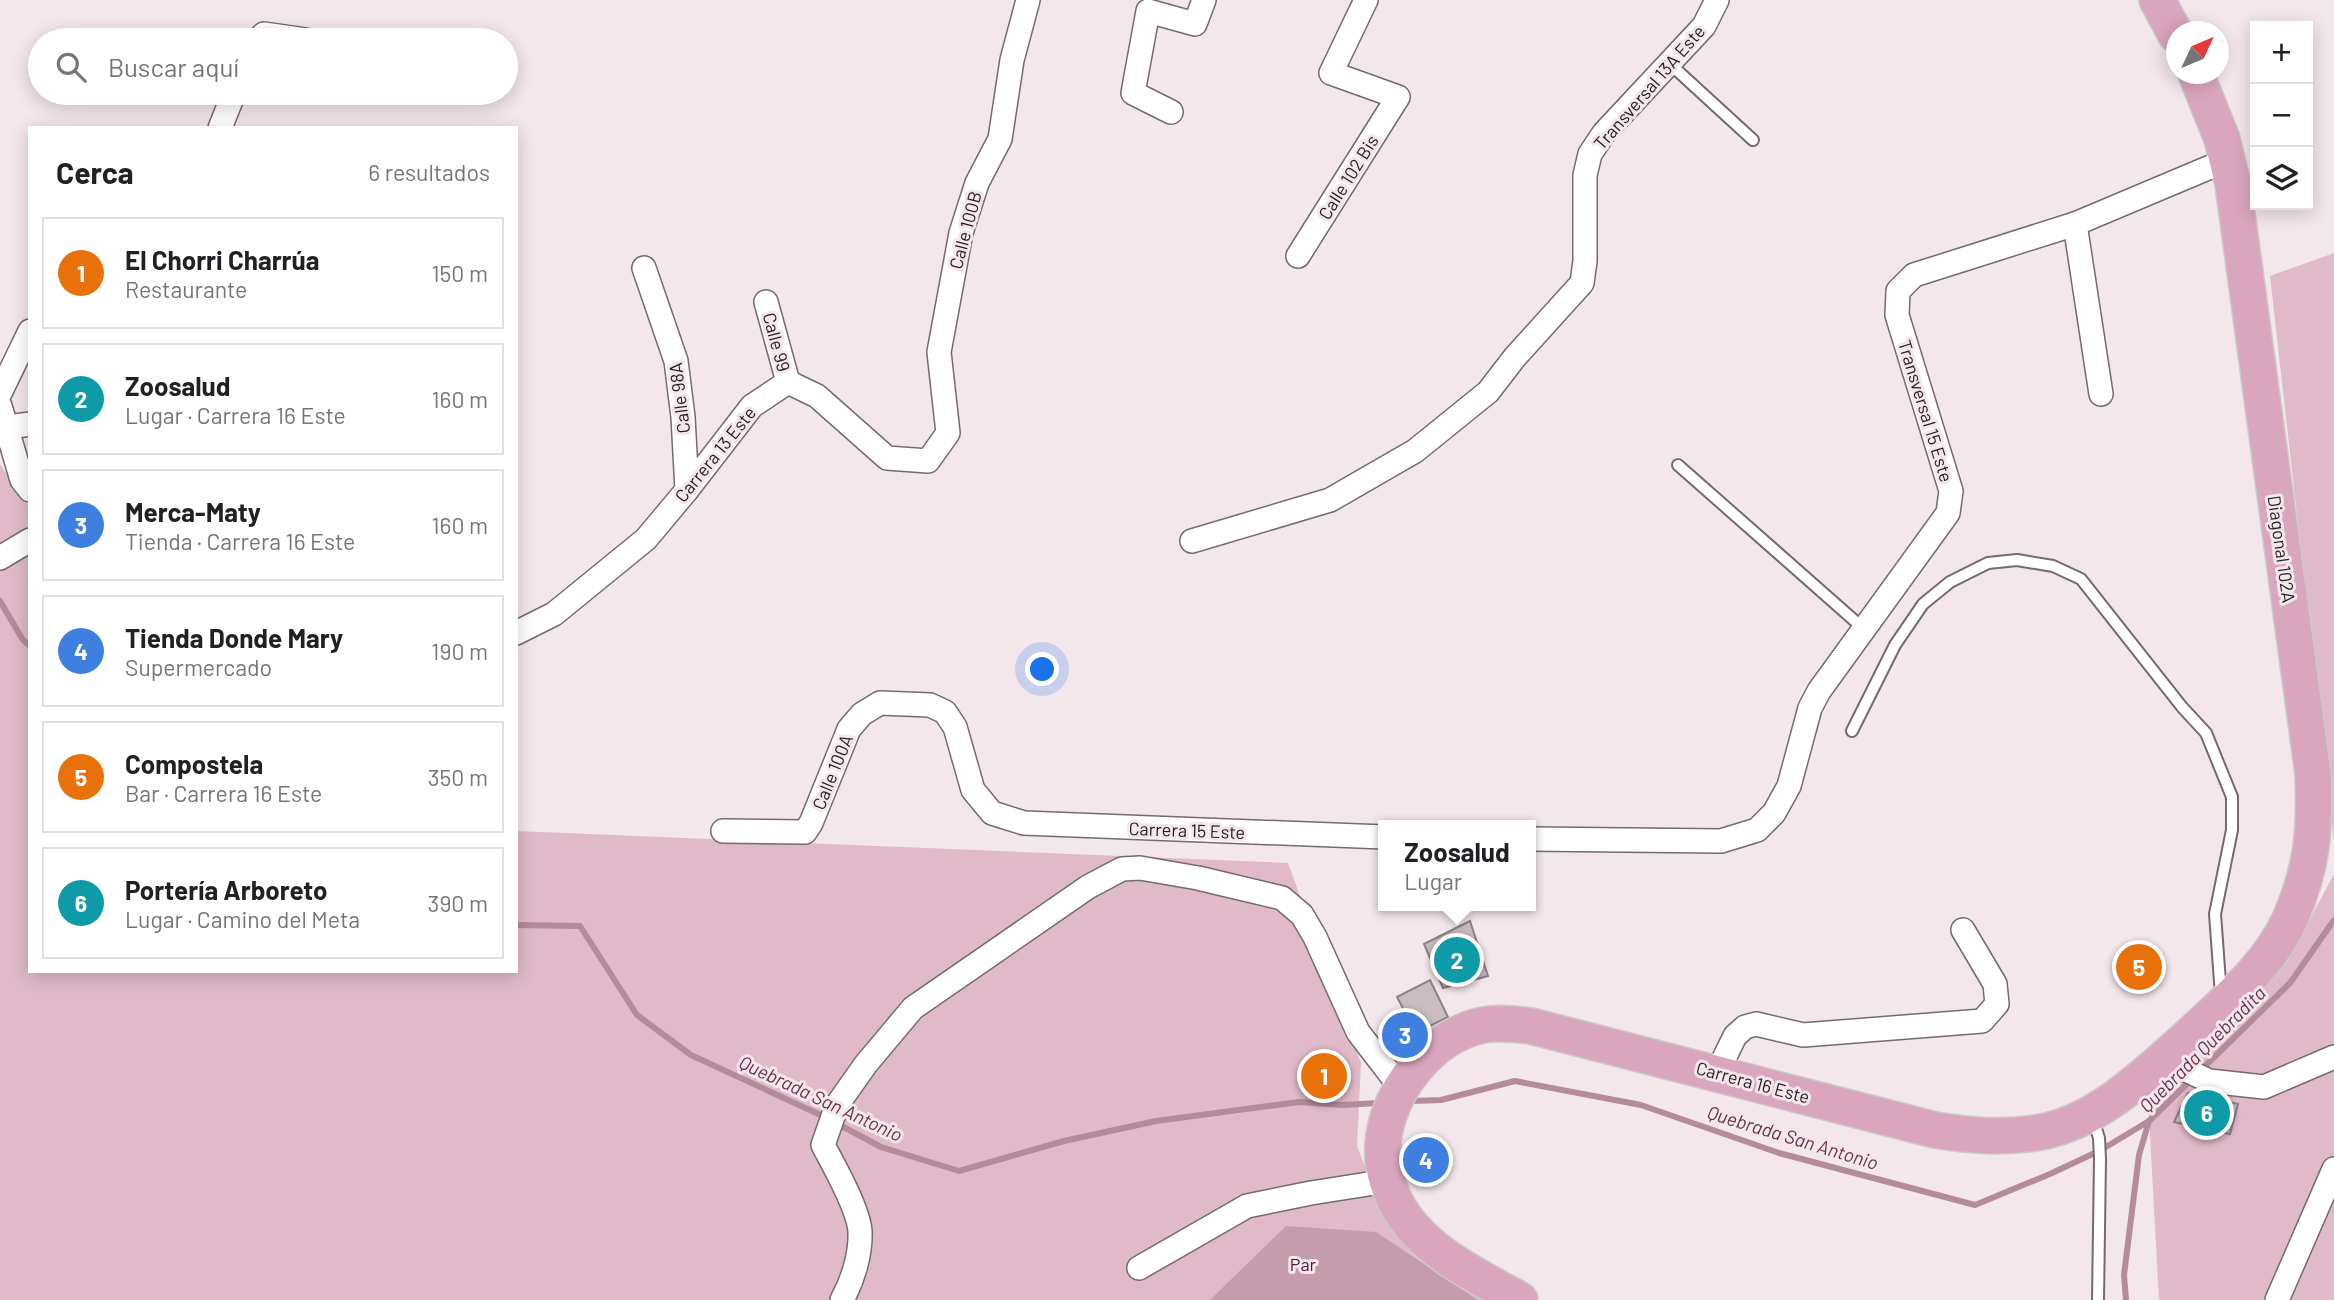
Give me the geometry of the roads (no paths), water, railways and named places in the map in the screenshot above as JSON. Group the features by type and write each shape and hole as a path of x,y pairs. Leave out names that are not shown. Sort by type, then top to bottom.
{"main road":[{"path":"2157,0 2168,21"},
{"name":"Diagonal 102A","path":"2200,84 2214,114 2233,184 2313,774 2315,809 2314,840 2308,867 2288,922 2274,948 2222,1005"},
{"name":"Carrera 16 Este","path":"1520,1300 1444,1255 1418,1233 1403,1215 1387,1181 1383,1145 1386,1125 1401,1088 1436,1048 1459,1034 1482,1025 1531,1026 1895,1120 1968,1135 1995,1137 2046,1131 2092,1113 2126,1090 2222,1005"}],"street":[{"name":"Calle 100B","path":"788,382 817,396 887,458 928,461 948,433 939,352 961,233 978,183 1000,139 1012,60 1028,0"},
{"path":"1171,112 1133,93 1148,11 1195,24 1204,0"},
{"name":"Calle 102 Bis","path":"1298,256 1398,97 1331,73 1366,0"},
{"name":"Transversal 13A Este","path":"1192,541 1330,500 1415,451 1488,392 1515,357 1582,283 1585,261 1585,175 1590,154 1604,133 1704,26 1717,0"},
{"path":"221,126 229,105"},
{"name":"Transversal 15 Este","path":"1536,839 1721,841 1757,830 1774,813 1788,786 1810,708 1819,691 1948,513 1951,491 1897,315 1898,290 1914,275 2075,224 2227,160"},
{"path":"2075,224 2101,394"},
{"name":"Calle 98A","path":"644,268 676,361 683,417 687,490"},
{"name":"Calle 99","path":"766,302 788,382"},
{"path":"0,393 28,335"},
{"name":"Carrera 13 Este","path":"518,632 554,614 646,539 752,406 788,382"},
{"path":"13,419 22,480 28,488"},
{"path":"0,558 28,541"},
{"name":"Calle 100A","path":"723,831 805,832 849,729 862,714 880,703 930,705 945,712 955,727 973,790 992,813"},
{"name":"Carrera 15 Este","path":"992,813 1024,823 1378,837"},
{"path":"842,1300 850,1286 860,1229 844,1186 823,1145 837,1105 866,1064 913,1009 1088,887 1122,869 1140,868 1198,878 1282,898 1302,915 1315,937 1358,1032 1401,1088"},
{"path":"1717,1073 1735,1036 1745,1027 1756,1024 1803,1035 1982,1021 1997,1004 1995,984 1963,930"},
{"path":"2163,1059 2209,1081 2264,1087 2332,1063"},
{"path":"2277,1300 2334,1169"},
{"path":"1139,1268 1248,1206 1387,1181"}],"lane":[{"path":"1670,63 1753,140"},
{"path":"1678,464 1865,629"},
{"path":"1852,731 1895,645 1923,604 1950,582 1988,563 2017,560 2053,566 2081,579 2182,707 2206,733 2232,797 2232,830 2214,914 2222,1005"},
{"path":"2092,1113 2099,1138 2100,1159 2098,1300"}],"waterway":[{"name":"Quebrada San Antonio","path":"0,601 28,644"},
{"name":"Quebrada Quebradita","path":"2201,1070 2290,983 2334,920"},
{"name":"Quebrada San Antonio","path":"518,925 580,926 637,1015 691,1055 827,1118"},
{"name":"Quebrada Quebradita","path":"2126,1300 2124,1275 2139,1155 2149,1121 2193,1078"},
{"name":"Quebrada San Antonio","path":"1412,1101 1441,1100 1515,1081 1641,1105 1779,1153 1975,1205 2101,1150 2149,1121"},
{"name":"Quebrada San Antonio","path":"836,1123 881,1147 959,1171 1064,1141 1156,1121 1299,1102 1343,1105 1378,1103"}],"place":[{"name":"Zoosalud","path":"1457,960"},
{"name":"Compostela","path":"2139,967"},
{"name":"Merca-Maty","path":"1405,1035"},
{"name":"El Chorri Charrúa","path":"1324,1076"},
{"name":"Portería Arboreto","path":"2207,1113"},
{"name":"Tienda Donde Mary","path":"1426,1160"}],"park label":[{"name":"Par","path":"1303,1264"}]}
